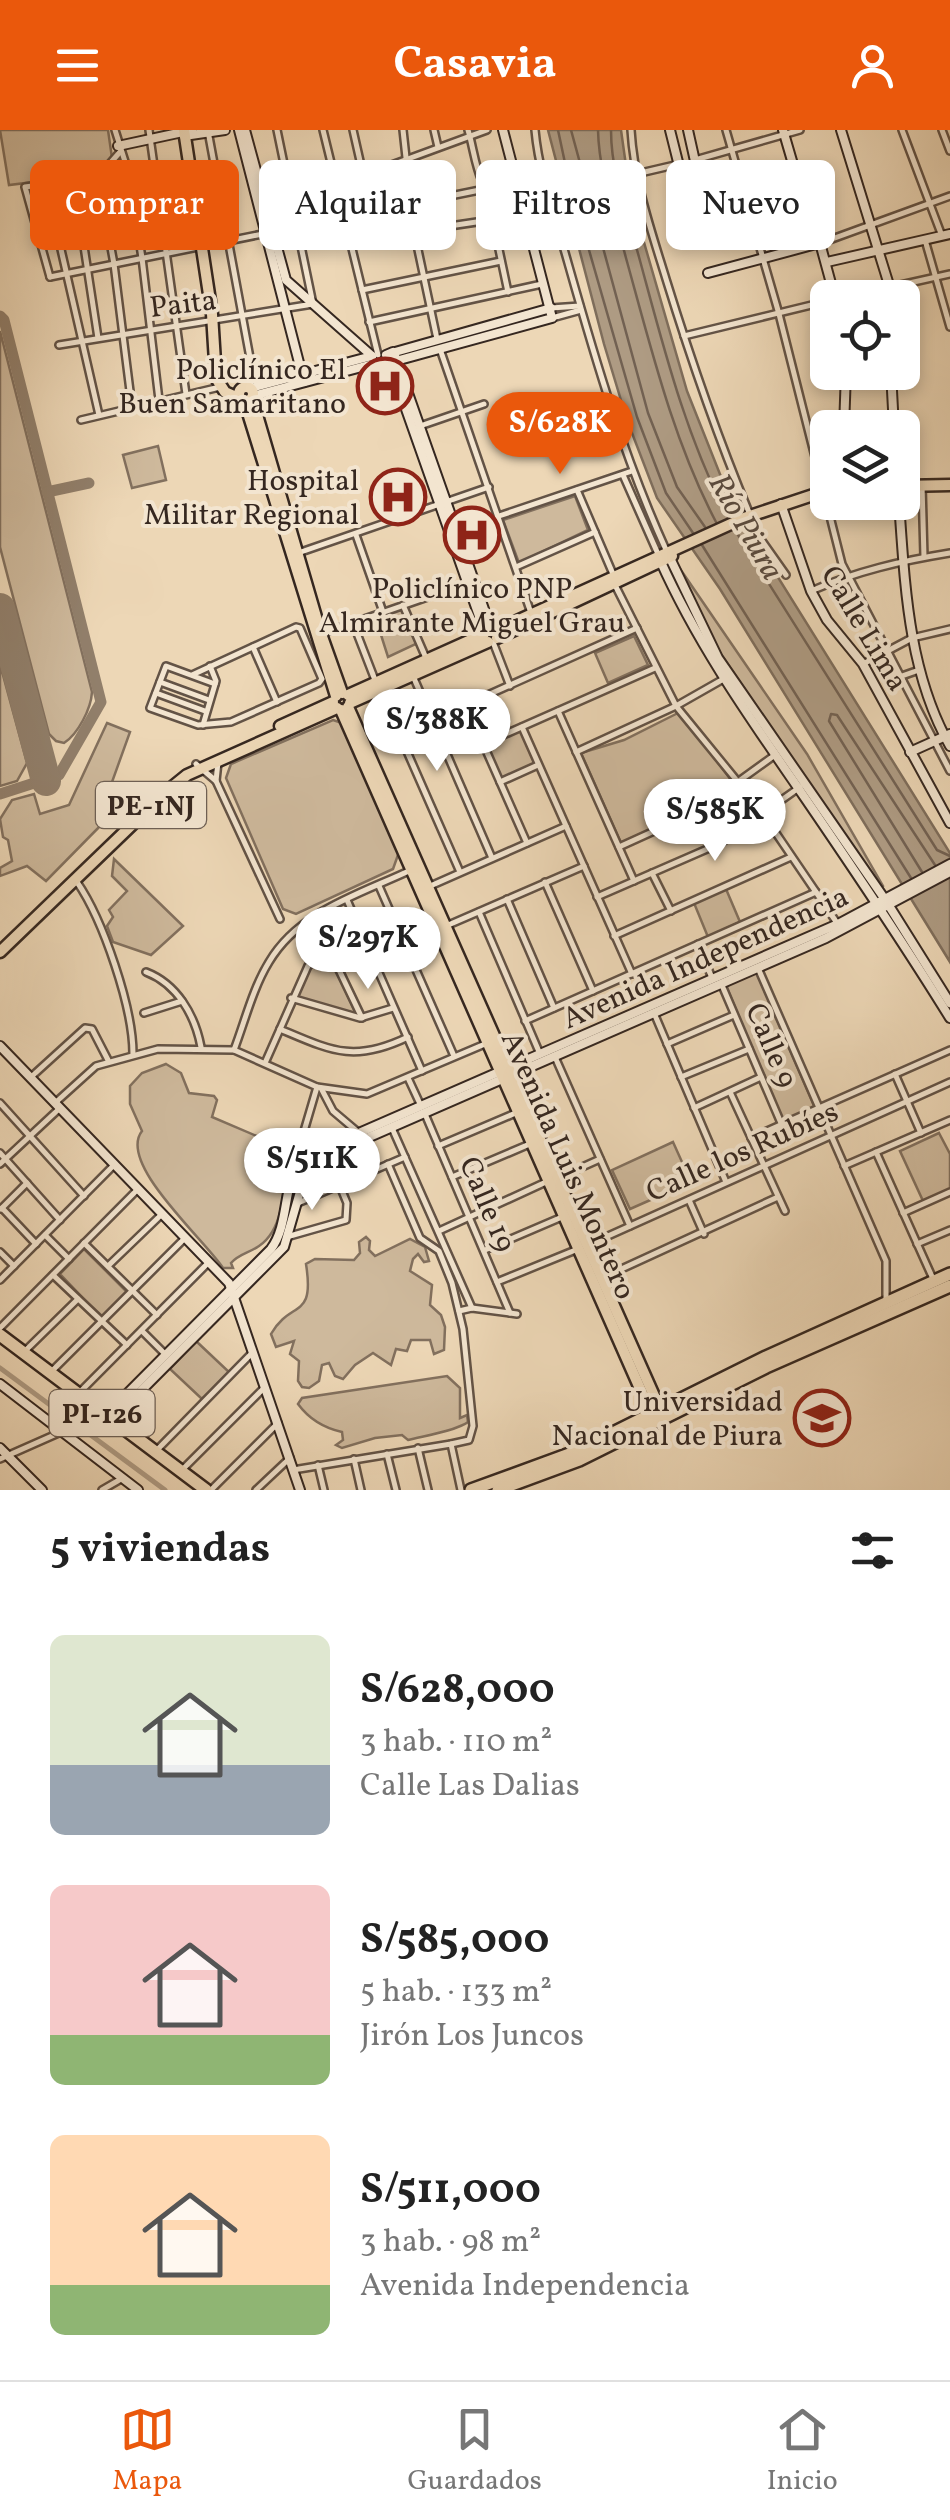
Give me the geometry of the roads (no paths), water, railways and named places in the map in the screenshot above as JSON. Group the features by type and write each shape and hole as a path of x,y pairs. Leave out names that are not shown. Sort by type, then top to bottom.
{"highway":[{"path":"471,1490 576,1452 886,1308 950,1274"},
{"path":"886,1308 950,1286"},
{"name":"PI-126","path":"0,1331 192,1490"},
{"name":"PI-126","path":"0,1344 210,1490"}],"main road":[{"path":"119,149 182,133 224,130"},
{"path":"242,130 259,181"},
{"path":"242,130 259,190"},
{"path":"504,130 512,160"},
{"path":"670,130 678,160"},
{"path":"688,130 695,160"},
{"path":"841,130 888,280"},
{"path":"783,132 791,160"},
{"path":"182,133 186,160"},
{"path":"827,262 946,235"},
{"path":"200,250 214,368 220,387 248,394 552,313 536,250"},
{"path":"275,250 303,378"},
{"path":"277,250 286,280 387,357 417,427 465,584 490,636"},
{"path":"708,273 789,250"},
{"path":"821,250 832,280"},
{"path":"303,378 387,357"},
{"path":"387,357 490,636"},
{"path":"214,368 222,379 248,394"},
{"name":"Avenida Luis Montero","path":"248,394 321,634 319,651"},
{"name":"Avenida Luis Montero","path":"264,452 319,651 488,1042 506,1074 518,1112 553,1179 564,1216 600,1278 657,1415"},
{"path":"922,485 950,485"},
{"path":"342,702 414,676 457,651 781,504 810,495"},
{"name":"Calle Lima","path":"781,504 811,591 863,664 950,824"},
{"path":"900,520 912,638 919,670 948,739 912,754"},
{"path":"668,555 674,581 726,677 775,755 802,785"},
{"path":"490,636 532,614 571,600"},
{"path":"378,687 427,660 457,651"},
{"path":"726,677 950,1004"},
{"name":"PE-1NJ","path":"197,767 342,702"},
{"name":"PE-1NJ","path":"36,914 75,880 162,788 197,767 342,702"},
{"name":"PE-1NJ","path":"0,949 105,847"},
{"path":"900,897 950,864"},
{"name":"Avenida Luis Montero","path":"416,868 446,926 506,1074 657,1415"},
{"path":"884,906 950,872"},
{"name":"Avenida Independencia","path":"756,964 884,906"},
{"name":"Avenida Independencia","path":"506,1074 540,1054 884,906"},
{"path":"911,948 950,1018"},
{"name":"Avenida Independencia","path":"304,1163 506,1074 555,1057 652,1009"},
{"path":"2,1051 209,1262 233,1293 300,1490"},
{"name":"Avenida Independencia","path":"304,1163 358,1134 390,1124"},
{"path":"233,1293 277,1255 290,1236 304,1163"},
{"path":"108,1419 233,1293 278,1240 304,1163"},
{"path":"0,1384 138,1490"},
{"path":"2,1454 42,1490"}],"street":[{"path":"116,130 119,149 126,159 142,258 159,400"},
{"path":"149,130 186,394"},
{"path":"277,130 283,160"},
{"path":"324,130 331,160"},
{"path":"353,130 360,160"},
{"path":"403,130 409,159 469,133 487,130"},
{"path":"434,130 438,147"},
{"path":"535,130 541,160"},
{"path":"631,130 634,160"},
{"path":"726,130 735,160"},
{"path":"695,160 800,130"},
{"path":"902,130 946,235"},
{"path":"942,130 950,151"},
{"path":"208,131 213,160"},
{"path":"469,133 476,160"},
{"path":"110,160 119,149"},
{"path":"30,186 25,187 30,207"},
{"path":"835,238 950,196"},
{"path":"646,208 704,399 747,520 786,575"},
{"path":"925,240 950,326"},
{"path":"41,250 48,279 181,250"},
{"path":"60,250 99,414"},
{"path":"83,250 98,338"},
{"path":"111,250 132,406"},
{"path":"228,250 254,378 248,394"},
{"path":"300,250 313,304"},
{"path":"352,250 369,322 387,357"},
{"path":"418,250 438,344 532,614"},
{"path":"499,250 508,292"},
{"path":"564,250 632,471 668,555"},
{"path":"762,250 810,433"},
{"path":"362,290 501,261"},
{"path":"918,280 950,274"},
{"path":"369,322 546,283"},
{"name":"Paita","path":"59,345 313,304"},
{"path":"684,336 810,306"},
{"path":"552,313 580,308"},
{"path":"81,420 220,387"},
{"path":"417,427 484,404"},
{"path":"498,516 632,471"},
{"path":"623,474 668,555"},
{"path":"922,485 924,557"},
{"path":"298,553 489,488"},
{"path":"577,490 655,668 676,706 738,782"},
{"path":"833,520 847,575 950,771"},
{"path":"516,567 595,532"},
{"path":"356,534 383,612"},
{"path":"811,591 847,575 950,553"},
{"path":"321,634 465,584"},
{"path":"403,606 427,660"},
{"path":"352,623 460,872"},
{"path":"192,676 296,627 319,651 322,681 231,722 202,725 150,708 166,666 192,676 215,684"},
{"path":"432,720 637,628"},
{"path":"863,664 912,638 950,629"},
{"path":"490,636 510,686"},
{"path":"253,646 277,702"},
{"path":"202,725 215,684 210,666"},
{"path":"482,744 655,668"},
{"path":"898,677 919,670"},
{"path":"414,676 492,858"},
{"path":"576,752 676,706 726,677"},
{"path":"160,682 209,700"},
{"path":"156,692 206,711"},
{"path":"466,706 527,842"},
{"path":"558,711 634,880"},
{"path":"522,727 632,974"},
{"path":"619,847 696,812 775,755"},
{"path":"216,781 219,759"},
{"path":"500,782 538,764"},
{"path":"197,767 216,781 280,919"},
{"path":"597,897 721,843 802,785"},
{"path":"763,814 838,924"},
{"path":"428,887 566,826"},
{"path":"614,936 792,857"},
{"path":"446,926 584,866"},
{"path":"234,1050 266,966 278,947 313,916 416,868"},
{"path":"652,873 670,911"},
{"path":"75,880 89,899 113,956 133,1054"},
{"path":"546,882 593,991"},
{"path":"378,886 454,1056"},
{"path":"525,1021 816,892"},
{"path":"507,899 554,1008"},
{"path":"347,900 422,1071"},
{"path":"478,912 540,1054"},
{"path":"265,1064 308,966 328,948 361,933"},
{"name":"Calle 9","path":"698,944 734,1014 782,1124"},
{"path":"328,948 362,1018"},
{"path":"756,964 886,1261 886,1308"},
{"path":"146,972 169,985 182,1001 201,1047"},
{"path":"291,998 362,1018 394,1007"},
{"path":"144,1014 182,1001"},
{"path":"652,1009 726,1183"},
{"path":"667,1044 734,1014"},
{"path":"30,1078 85,1028 92,1029 108,1061"},
{"path":"280,1029 342,1054 364,1054 408,1037"},
{"path":"60,1220 2,1159 108,1061 133,1054 201,1047 234,1050 319,1088 367,1094 488,1042"},
{"path":"681,1077 749,1049"},
{"path":"751,1138 950,1050"},
{"path":"555,1057 630,1226"},
{"path":"895,1074 922,1133"},
{"name":"Calle 19","path":"408,1078 514,1313 472,1308"},
{"path":"694,1108 762,1078"},
{"name":"Calle los Rubíes","path":"497,1282 950,1082"},
{"path":"319,1088 333,1111 358,1134"},
{"path":"304,1163 297,1155 319,1088"},
{"path":"730,1092 785,1212"},
{"path":"0,1103 84,1196"},
{"path":"438,1146 518,1112"},
{"path":"844,1166 950,1120"},
{"path":"390,1124 472,1308 459,1311"},
{"path":"452,1177 532,1143"},
{"path":"876,1152 934,1281"},
{"path":"297,1203 405,1157"},
{"path":"438,1231 600,1158"},
{"path":"294,1470 469,1440 474,1426 459,1311 439,1251 420,1238 388,1164"},
{"path":"0,1280 115,1165"},
{"path":"27,1183 1,1209 36,1244"},
{"path":"290,1236 346,1220 347,1203 340,1186"},
{"path":"108,1419 81,1391 0,1331 138,1189"},
{"path":"903,1213 950,1192"},
{"path":"600,1278 778,1197"},
{"path":"689,1200 704,1232"},
{"path":"108,1266 162,1214"},
{"path":"484,1251 564,1216"},
{"path":"918,1244 950,1230"},
{"path":"45,1235 69,1259"},
{"path":"53,1370 185,1238"},
{"path":"84,1243 157,1315"},
{"path":"0,1252 14,1266"},
{"path":"81,1391 209,1262"},
{"path":"53,1274 127,1345"},
{"path":"26,1350 78,1299"},
{"path":"141,1331 169,1358"},
{"path":"156,1450 253,1352"},
{"path":"182,1470 265,1387"},
{"path":"210,1490 278,1424"},
{"path":"2,1454 61,1432"},
{"path":"452,1444 462,1490"},
{"path":"418,1448 428,1490"},
{"path":"386,1454 396,1490"},
{"path":"256,1490 290,1458"},
{"path":"354,1459 361,1490"},
{"path":"318,1465 324,1490"},
{"path":"102,1490 124,1478"}],"water":[{"path":"548,130 621,130 625,160 556,160"},
{"path":"646,249 687,391 731,502 950,853 950,962 720,589 657,498 604,344 579,250"}],"waterway":[{"path":"0,1368 165,1490"}],"place":[{"name":"Policlínico El Buen Samaritano","path":"385,386"},
{"name":"Hospital Militar Regional","path":"398,497"},
{"name":"Policlínico PNP Almirante Miguel Grau","path":"472,535"},
{"name":"Universidad Nacional de Piura","path":"822,1418"}],"water label":[{"name":"Río Piura","path":"747,526"}]}
